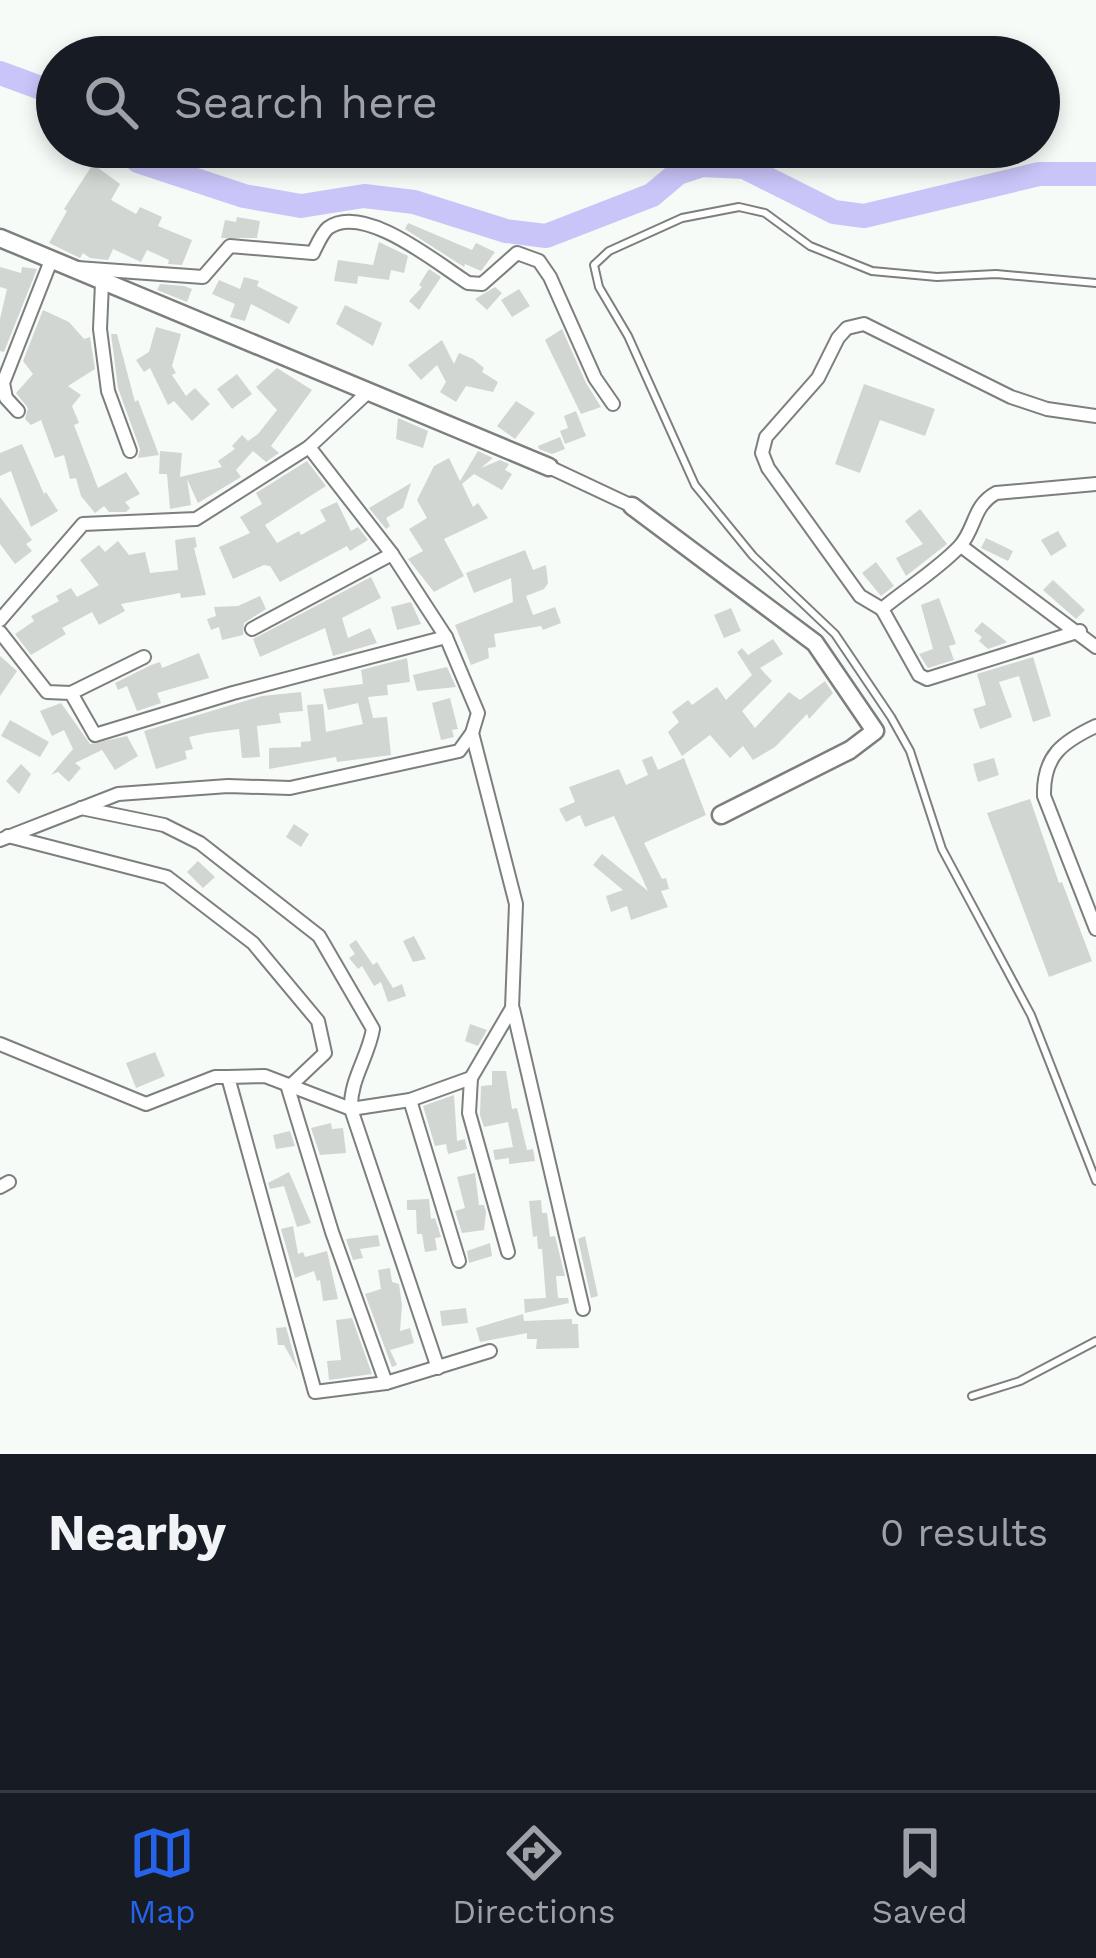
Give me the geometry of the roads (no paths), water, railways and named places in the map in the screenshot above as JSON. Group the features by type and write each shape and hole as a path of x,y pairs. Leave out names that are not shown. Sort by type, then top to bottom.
{"street":[{"path":"75,268 203,277 230,246 313,253 327,229 347,221 374,225 468,283 482,284 517,253 539,261 550,277 595,378 614,404"},
{"path":"0,238 366,394 455,426 632,506 815,643 875,731 850,750 721,815"},
{"path":"18,411 6,398 3,383 52,258"},
{"path":"102,283 100,329 108,391 130,452"},
{"path":"1080,631 927,679 919,675 882,609 860,596 768,468 763,453 766,437 801,401 847,328 864,324 1011,397 1047,409 1096,416"},
{"path":"0,620 83,524 196,519 309,447 366,394"},
{"path":"4,838 118,794 228,786 290,788 459,751 478,713 446,638 392,554 309,447"},
{"path":"882,609 961,546 977,508 996,493 1096,484"},
{"path":"961,546 1096,647"},
{"path":"253,629 392,554"},
{"path":"0,632 47,692 71,693 144,657"},
{"path":"71,693 95,735 233,693 446,638"},
{"path":"1096,726 1064,741 1052,755 1044,776 1044,796 1096,929"},
{"path":"472,733 516,904 512,1008 583,1309"},
{"path":"76,807 164,825 200,843 319,936 374,1029 350,1087 350,1109 438,1368"},
{"path":"4,838 167,878 253,943 318,1021 325,1053 288,1088"},
{"path":"508,1252 469,1114 471,1078 512,1008"},
{"path":"0,1043 146,1104 215,1076 265,1076 350,1109 410,1100 471,1078"},
{"path":"228,1077 315,1392 386,1383 490,1351"},
{"path":"288,1088 332,1232 386,1383"},
{"path":"410,1100 459,1262"}],"lane":[{"path":"1096,283 1048,282 1018,275 938,277 872,271 810,246 765,213 740,207 682,218 608,251 594,265 599,287 628,336 695,485 742,544 835,634 901,734 932,824 1031,1015 1096,1181"},
{"path":"972,1396 1020,1381 1096,1341"}],"waterway":[{"path":"0,73 36,86"},
{"path":"159,168 244,196 301,206 364,196 414,202 506,231 546,236 652,195 678,173 693,168"},
{"path":"746,168 834,212 864,216 1039,174 1096,174"}]}
